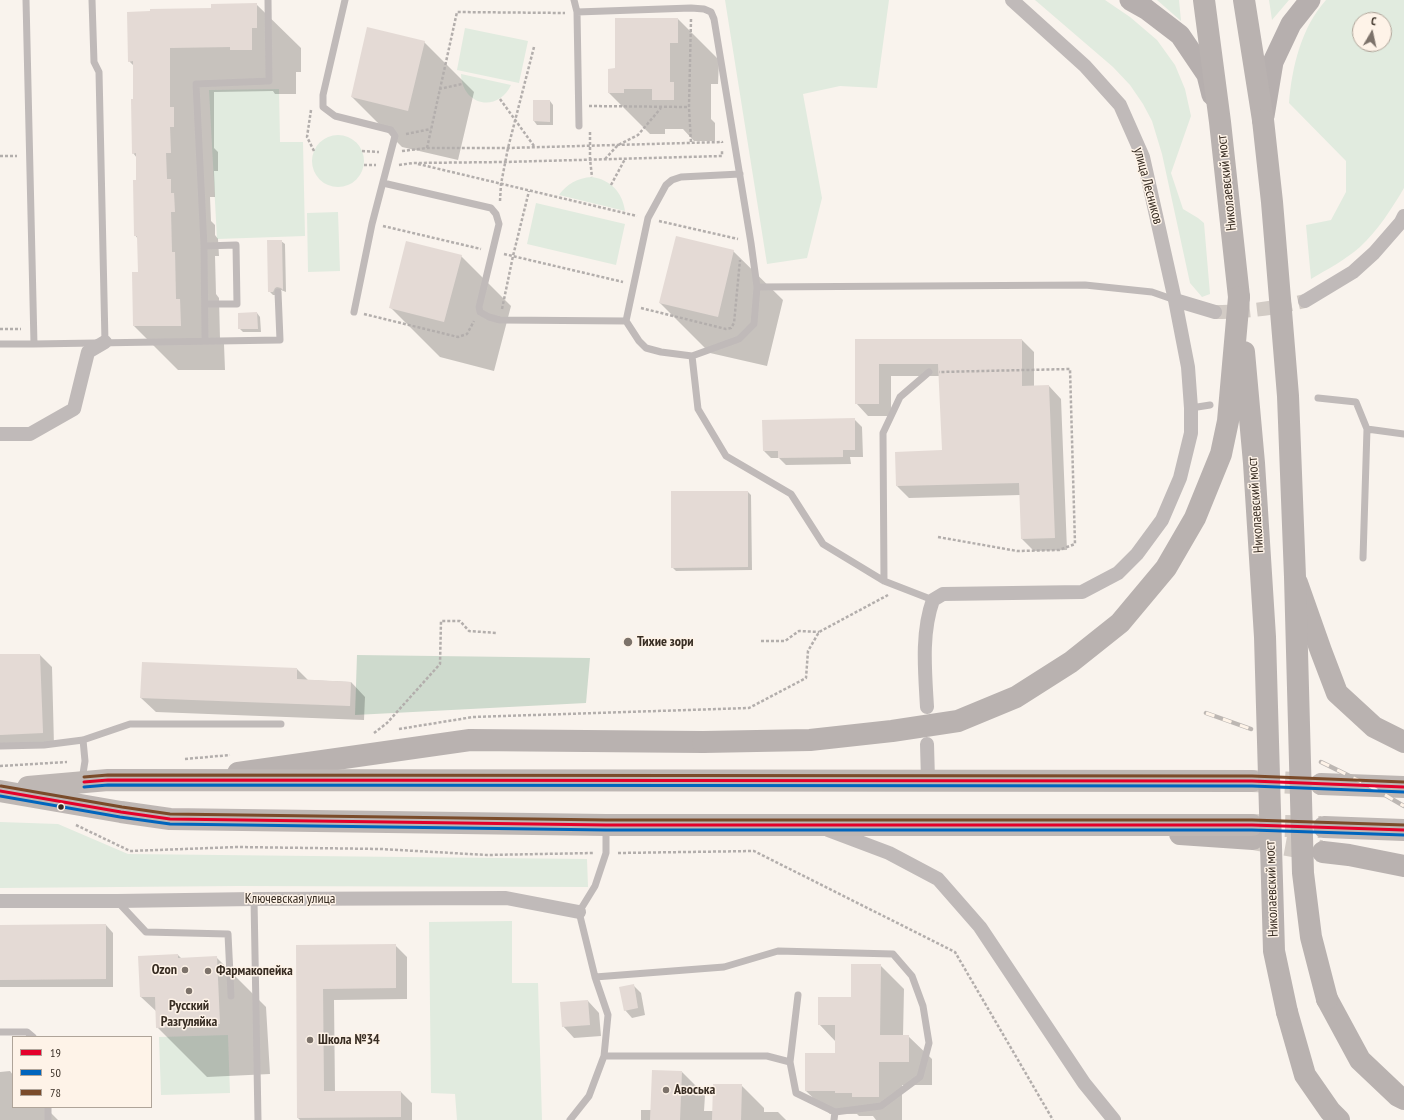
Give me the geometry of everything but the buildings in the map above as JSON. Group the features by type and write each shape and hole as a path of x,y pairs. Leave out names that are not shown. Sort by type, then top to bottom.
{"highway":[{"path":"0,790 108,780 1252,781"},
{"path":"1321,784 1404,787"},
{"path":"0,790 121,812 170,819 606,825 814,824 1059,826 1253,832"},
{"path":"1324,828 1404,830"}],"main road":[{"path":"1130,0 1146,9 1180,35 1207,75 1220,122"},
{"name":"Николаевский мост","path":"1204,0 1220,122 1239,297 1254,464 1265,637 1274,951 1287,1012 1305,1075 1330,1111 1339,1120"},
{"path":"1244,0 1263,120 1272,202 1288,396 1295,577 1303,873 1311,937 1327,999 1360,1060 1398,1096 1404,1099"},
{"path":"1263,120 1273,62 1291,24 1310,0"},
{"path":"188,780 470,740 703,742 810,740 892,732 958,721 1016,697 1072,662 1120,623 1166,568 1195,518 1221,454 1228,421 1239,297"},
{"path":"1295,577 1321,651 1338,693 1374,727 1404,742"},
{"path":"1323,852 1350,855 1404,866"}],"street":[{"name":"улица Лесников","path":"933,600 943,594 1082,592 1118,573 1137,554 1162,520 1180,478 1191,433 1188,367 1175,300 1143,157 1120,106 1085,66 1012,0"},
{"path":"1305,301 1353,272 1374,253 1401,222 1404,216"},
{"path":"1175,300 1216,312"},
{"path":"0,434 30,434 74,409 88,352 104,342"},
{"path":"927,707 924,662 928,613 933,600"},
{"path":"927,744 928,780"},
{"path":"814,824 889,853 938,879 980,927 1084,1083 1114,1120"},
{"name":"Ключевская улица","path":"0,901 506,898 579,912"}],"lane":[{"path":"26,0 34,344"},
{"path":"92,0 94,62 99,72 104,342"},
{"path":"205,341 204,246 196,84 269,81 268,0"},
{"path":"345,0 323,96 323,106 335,116 391,130 395,136 372,224 354,312"},
{"path":"574,0 577,12 579,126"},
{"path":"577,12 691,8 704,9 711,12 714,19 740,174 757,287 754,324 740,339 692,356 646,348 639,341 626,321 648,218 666,184 681,177 740,174"},
{"path":"383,183 490,208 496,214 499,224 479,307 480,312 489,317 500,320 626,321"},
{"path":"204,246 236,245 237,304 205,304"},
{"path":"757,287 1085,285 1152,292 1175,300"},
{"path":"0,344 280,340 278,292"},
{"path":"692,356 698,409 726,456 791,494 823,544 884,581 933,600"},
{"path":"884,581 884,433 900,397 929,372"},
{"path":"1318,398 1356,402 1367,429 1363,558"},
{"path":"1191,408 1210,405"},
{"path":"1367,429 1404,434"},
{"path":"0,746 44,745 82,740 130,724 281,724"},
{"path":"81,782 85,761 82,740"},
{"path":"570,1120 589,1096 604,1056 608,1015 595,978 579,912 595,886 606,853 606,825"},
{"path":"254,899 258,1120"},
{"path":"117,901 146,932 228,934 231,996"},
{"path":"595,978 724,967 778,950 893,954 912,976 923,1006 929,1043 920,1077 881,1106 835,1116 796,1093 790,1062 798,995"},
{"path":"0,1032 27,1032 32,1036"},
{"path":"604,1056 767,1056 790,1062"},
{"path":"48,1108 48,1120"}],"path":[{"path":"691,8 691,143"},
{"path":"427,148 457,12 577,12"},
{"path":"501,184 508,148 534,47"},
{"path":"439,89 462,84"},
{"path":"500,99 534,146"},
{"path":"579,106 690,107"},
{"path":"605,159 618,145 638,135 662,107"},
{"path":"579,126 590,128 590,159 592,177"},
{"path":"395,136 431,129"},
{"path":"362,151 390,153 427,148 508,148 534,146 722,142 722,156 413,163 387,166 364,165"},
{"path":"0,156 29,156"},
{"path":"611,184 624,159"},
{"path":"413,163 751,243"},
{"path":"500,320 513,256 529,191"},
{"path":"629,305 726,329 731,328 734,323 742,240"},
{"path":"354,312 458,336 467,334 480,312"},
{"path":"0,329 33,329"},
{"path":"929,372 1070,369 1075,544 1059,550 1017,551 938,537"},
{"path":"761,641 785,641 799,631 819,632 900,588"},
{"path":"374,733 386,723 440,664 441,621 460,621 469,632 497,633"},
{"path":"397,729 473,717 749,708 806,678 808,651 819,632"},
{"path":"366,734 382,731"},
{"path":"180,760 235,754"},
{"path":"0,766 85,761"},
{"path":"72,823 130,851 237,847 381,849 487,855 754,851 955,952 1053,1120"}],"shaded area":[{"path":"725,0 889,0 877,88 840,86 803,94 822,198 807,258 767,264"},
{"path":"1035,0 1105,0 1130,17 1157,40 1175,65 1185,89 1191,116 1171,173 1183,209 1204,223 1210,294 1202,297 1190,283 1162,154 1152,121 1143,104 1130,85 1113,67"},
{"path":"1157,0 1179,0 1181,21"},
{"path":"1269,0 1289,0 1272,20"},
{"path":"1326,0 1404,0 1404,188 1373,234 1360,247 1311,279 1306,225 1331,220 1346,192 1346,161 1289,103 1295,62 1304,35 1310,23"},
{"path":"465,28 528,41 519,83 457,70"},
{"path":"461,74 511,85 505,94 498,100 482,102 474,99 467,93 463,85"},
{"path":"279,89 280,142 303,142 305,236 217,239 209,90"},
{"path":"338,135 348,137 356,143 362,151 364,161 362,171 356,179 348,185 338,187 328,185 320,179 314,171 312,161 314,151 320,143 328,137"},
{"path":"592,177 605,181 614,188 624,204 625,211 559,195 573,182"},
{"path":"536,203 625,224 616,265 527,244"},
{"path":"338,212 340,271 308,272 307,213"},
{"path":"0,822 58,824 128,854 587,859 588,887 238,886 0,888"},
{"path":"512,921 512,983 538,983 542,1120 457,1120 455,1094 431,1093 429,922"},
{"path":"228,1035 230,1093 161,1095 159,1037"}],"green space":[{"path":"357,655 590,658 586,703 355,715"}],"tunnel":[{"path":"1215,312 1261,309 1305,301"},
{"path":"1252,781 1320,784"},
{"path":"1252,825 1321,827"},
{"path":"1253,839 1321,851"}],"railway":[{"path":"1206,713 1251,729"},
{"path":"1321,762 1368,785 1404,806"}],"transit line":[{"name":"78","path":"84,777 108,775 1252,776 1404,782"},
{"name":"19","path":"84,782 108,780 1252,781 1404,787"},
{"name":"50","path":"84,787 108,785 1252,786 1404,792"},
{"name":"78","path":"1,786 170,814 606,820 1252,820 1404,825"},
{"name":"19","path":"0,791 170,819 606,825 1252,825 1404,830"},
{"name":"50","path":"0,796 120,817 170,824 606,830 1252,830 1404,835"}],"place":[{"name":"Тихие зори","path":"628,642"},
{"name":"Ozon","path":"185,970"},
{"name":"Фармакопейка","path":"208,971"},
{"name":"Русский Разгуляйка","path":"189,991"},
{"name":"Школа №34","path":"310,1040"},
{"name":"Авоська","path":"666,1090"}]}
